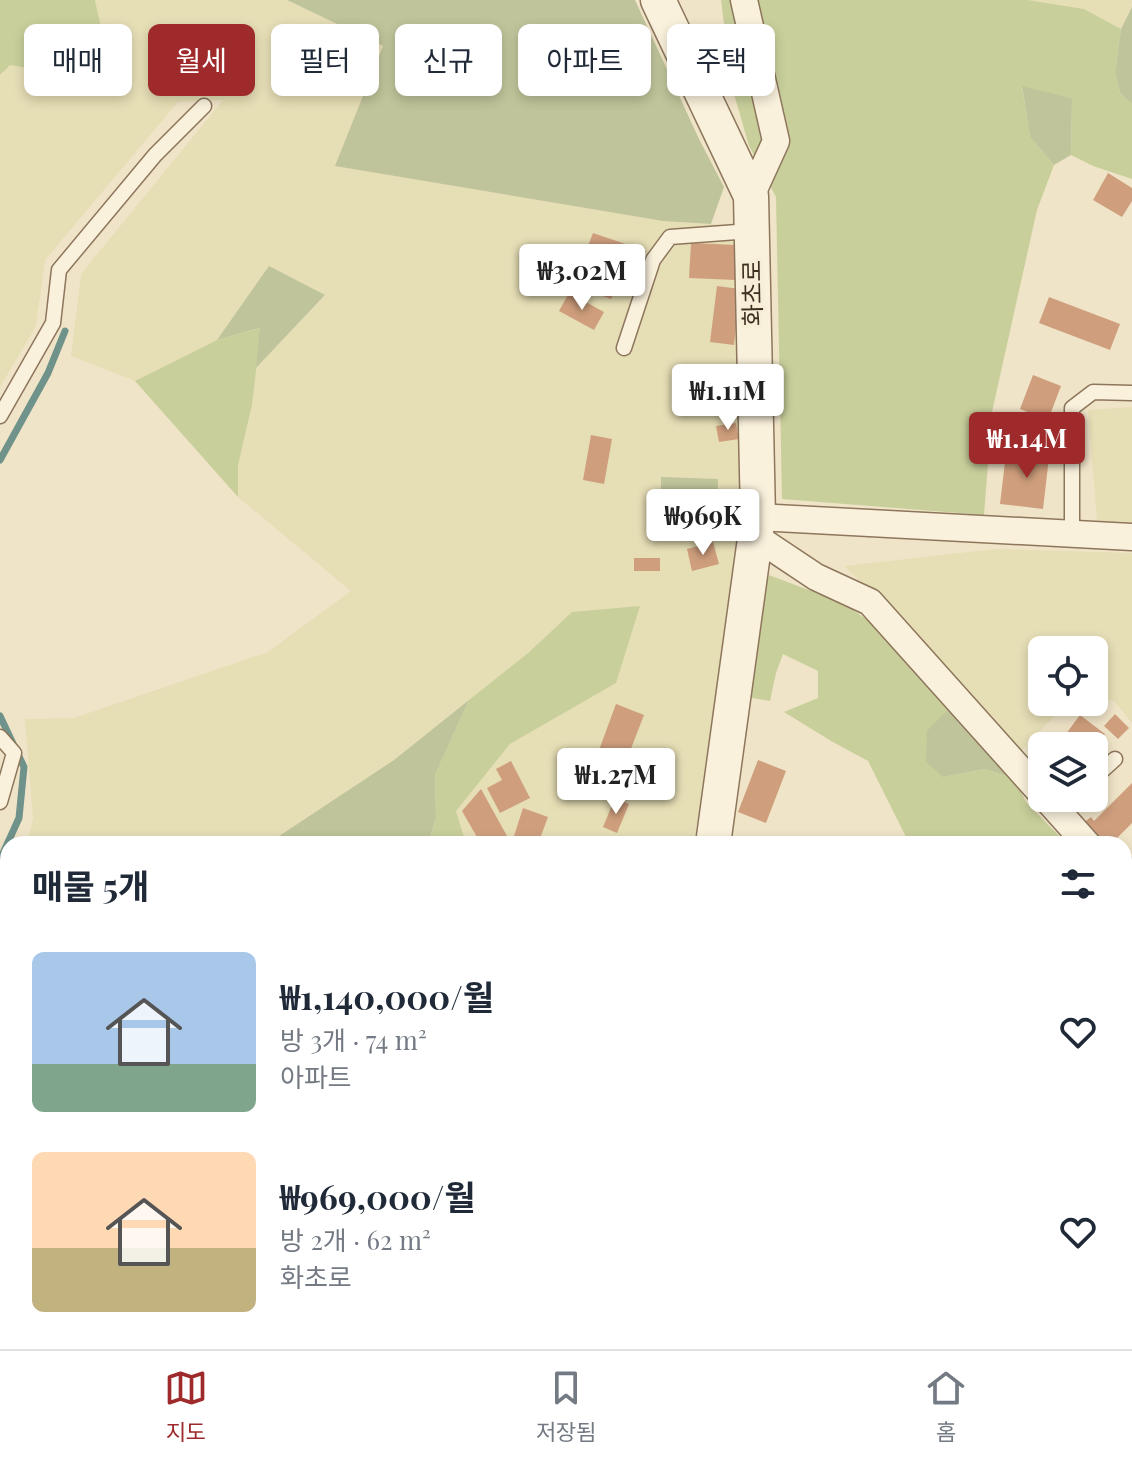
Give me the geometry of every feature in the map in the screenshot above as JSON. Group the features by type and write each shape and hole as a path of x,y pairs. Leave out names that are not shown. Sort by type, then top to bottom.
{"street":[{"name":"화초로","path":"658,0 751,196 757,527 714,836"},
{"path":"744,0 776,141 751,196"},
{"path":"757,527 1132,537"},
{"path":"757,527 816,577 870,602 1028,772"},
{"path":"1063,812 1081,836"}],"lane":[{"path":"0,416 53,323 59,270 155,155 204,106"},
{"path":"624,348 653,260 670,237 752,231"},
{"path":"1072,533 1072,408 1093,392 1132,393"},
{"path":"0,737 14,753 0,802"},
{"path":"1108,765 1115,759"}],"shaded area":[{"path":"95,0 287,0 337,24 271,24 271,96 363,96 336,166 663,221 740,226 743,532 719,705 694,836 463,836 455,811 510,744 616,683 572,612 528,653 394,760 279,836 29,836 33,819 25,719 74,718 268,652 351,591 238,497 238,465 252,405 256,368 325,296 269,267 217,340 135,381 71,356 81,274 223,100 178,102 45,260 36,326 0,387 0,75 9,65 24,67 24,96 132,96 132,24 100,24"},
{"path":"1028,0 1132,0 1132,7 1121,29 1084,9"},
{"path":"1132,407 1132,524 1097,521 1088,410"},
{"path":"995,549 1132,553 1132,723 1115,702 1108,700 1108,636 1028,636 1028,716 1055,716 1039,732 1028,732 1028,744 1017,755 873,593 844,566"}],"green space":[{"path":"0,0 95,0 100,24 24,24 24,67 10,65 0,75"},
{"path":"287,0 635,0 646,24 518,24 518,96 651,96 651,35 667,70 667,96 679,96 724,187 711,224 663,221 335,166 363,96 379,96 379,56 383,46 379,44 379,24 337,24"},
{"path":"721,0 1028,0 1084,9 1121,29 1115,72 1120,93 1132,104 1132,179 1071,155 1072,98 1022,87 1030,137 1054,165 1037,210 992,412 984,515 782,499 776,197 749,146 735,96 775,96 775,24 724,24"},
{"path":"1132,7 1132,104 1120,93 1115,72 1121,29"},
{"path":"1022,86 1072,98 1071,155 1054,165 1030,137"},
{"path":"269,266 325,295 256,368 260,328 217,340"},
{"path":"261,328 252,405 238,465 238,497 135,381 217,340"},
{"path":"661,477 718,479 717,531 661,532"},
{"path":"769,575 843,603 889,635 952,706 943,777 985,769 1015,779 1028,804 1028,812 1036,812 1059,836 906,836 868,761 784,712 818,698 818,671 783,654 770,701 747,697 753,633"},
{"path":"640,606 616,683 510,744 456,811 464,836 430,836 436,818 435,775 469,700 528,653 572,612"},
{"path":"469,700 435,775 436,818 430,836 279,836 394,760"},
{"path":"952,706 1015,779 985,769 943,777 926,762 927,731"}],"building":[{"path":"1108,173 1132,188 1132,201 1122,217 1093,200"},
{"path":"593,233 646,251 631,296 615,291 611,299 573,285"},
{"path":"691,243 737,245 735,280 689,278"},
{"path":"717,286 740,289 734,345 710,342"},
{"path":"569,293 604,312 594,330 559,311"},
{"path":"1049,297 1120,324 1110,350 1039,323"},
{"path":"1033,375 1061,386 1048,420 1043,418 1042,438 1025,437 1027,416 1038,416 1020,409"},
{"path":"736,423 739,439 719,442 716,426"},
{"path":"591,435 612,439 604,484 583,480"},
{"path":"1029,446 1050,449 1043,509 1000,504 1005,462 1026,465"},
{"path":"713,542 719,564 692,571 687,549"},
{"path":"634,558 660,558 660,571 634,571"},
{"path":"616,704 644,715 615,790 588,780"},
{"path":"1115,714 1129,728 1118,739 1104,726"},
{"path":"1081,716 1102,732 1067,732"},
{"path":"758,760 786,771 766,823 738,812"},
{"path":"511,761 530,798 500,813 487,788 502,780 496,769"},
{"path":"1132,783 1132,823 1119,836 1095,836 1083,823 1091,817 1094,821 1103,812 1108,812 1108,807"},
{"path":"481,789 507,836 476,836 462,811"},
{"path":"615,798 629,804 617,833 603,827"},
{"path":"523,808 548,817 541,836 514,836"}],"waterway":[{"path":"0,460 48,373 65,331"},
{"path":"0,716 24,767 19,818 11,836"}]}
